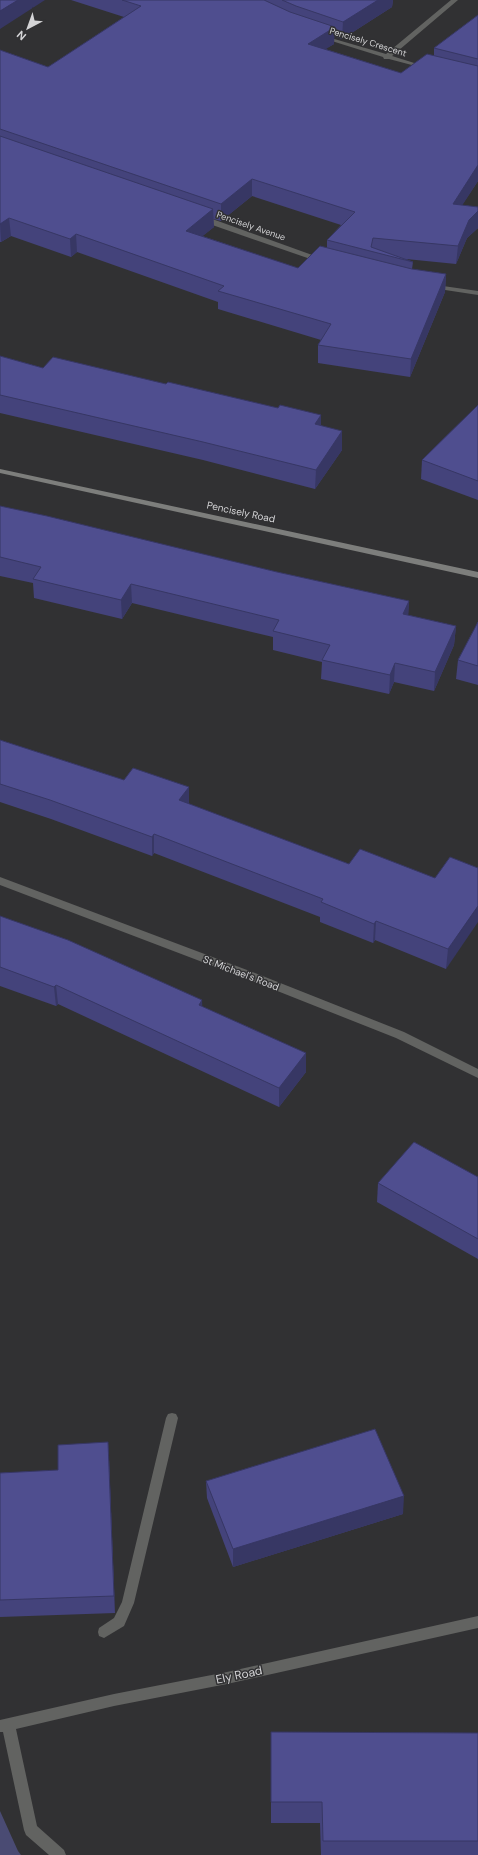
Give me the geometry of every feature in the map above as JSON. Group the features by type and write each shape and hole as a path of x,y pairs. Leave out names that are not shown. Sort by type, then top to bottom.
{"main road":[{"name":"Pencisely Road","path":"0,471 478,575"}],"street":[{"path":"386,58 455,0"},
{"name":"Pencisely Crescent","path":"314,35 386,58 432,70"},
{"name":"Pencisely Avenue","path":"194,216 328,263"},
{"path":"426,285 478,293"},
{"name":"St Michael's Road","path":"0,881 251,976 392,1032 478,1074"},
{"path":"104,1632 119,1622 128,1603 172,1418"},
{"name":"Ely Road","path":"4,1725 114,1700 228,1678 478,1622"},
{"path":"4,1725 31,1830 59,1855"}],"shaded area":[{"path":"0,1811 18,1851 21,1855 0,1855"}],"building":[{"path":"0,0 18,0 0,11"},
{"path":"122,0 264,0 290,12 335,27 308,44 401,73 427,54 478,66 478,165 453,204 478,207 478,211 469,220 458,246 373,238 371,247 413,262 327,240 355,212 252,179 221,204 0,129 0,50 48,67 141,6"},
{"path":"282,0 378,0 343,22"},
{"path":"478,15 478,59 434,48"},
{"path":"0,136 213,209 186,231 298,268 320,246 412,269 446,274 411,359 318,345 331,324 218,291 224,286 76,234 70,239 9,218 0,224"},
{"path":"0,356 43,368 53,357 166,384 168,382 278,408 280,405 321,415 315,424 342,431 316,470 0,395"},
{"path":"478,405 478,481 422,460"},
{"path":"0,506 277,572 409,601 403,614 456,626 435,672 395,663 390,675 322,660 330,645 273,631 279,620 131,584 121,600 33,579 41,567 0,557"},
{"path":"478,622 478,666 458,660"},
{"path":"0,740 124,780 133,768 189,787 179,800 349,864 360,849 435,878 450,857 478,868 478,906 448,949 376,921 374,924 321,902 323,899 154,834 152,837 50,800 0,784"},
{"path":"0,916 68,940 202,1000 199,1005 306,1053 279,1088 56,985 54,987 0,967"},
{"path":"414,1142 478,1177 478,1239 378,1183"},
{"path":"375,1429 404,1496 233,1549 206,1481"},
{"path":"108,1442 114,1596 0,1600 0,1473 58,1470 58,1445"},
{"path":"271,1732 478,1733 478,1841 323,1841 322,1802 271,1802"}]}
